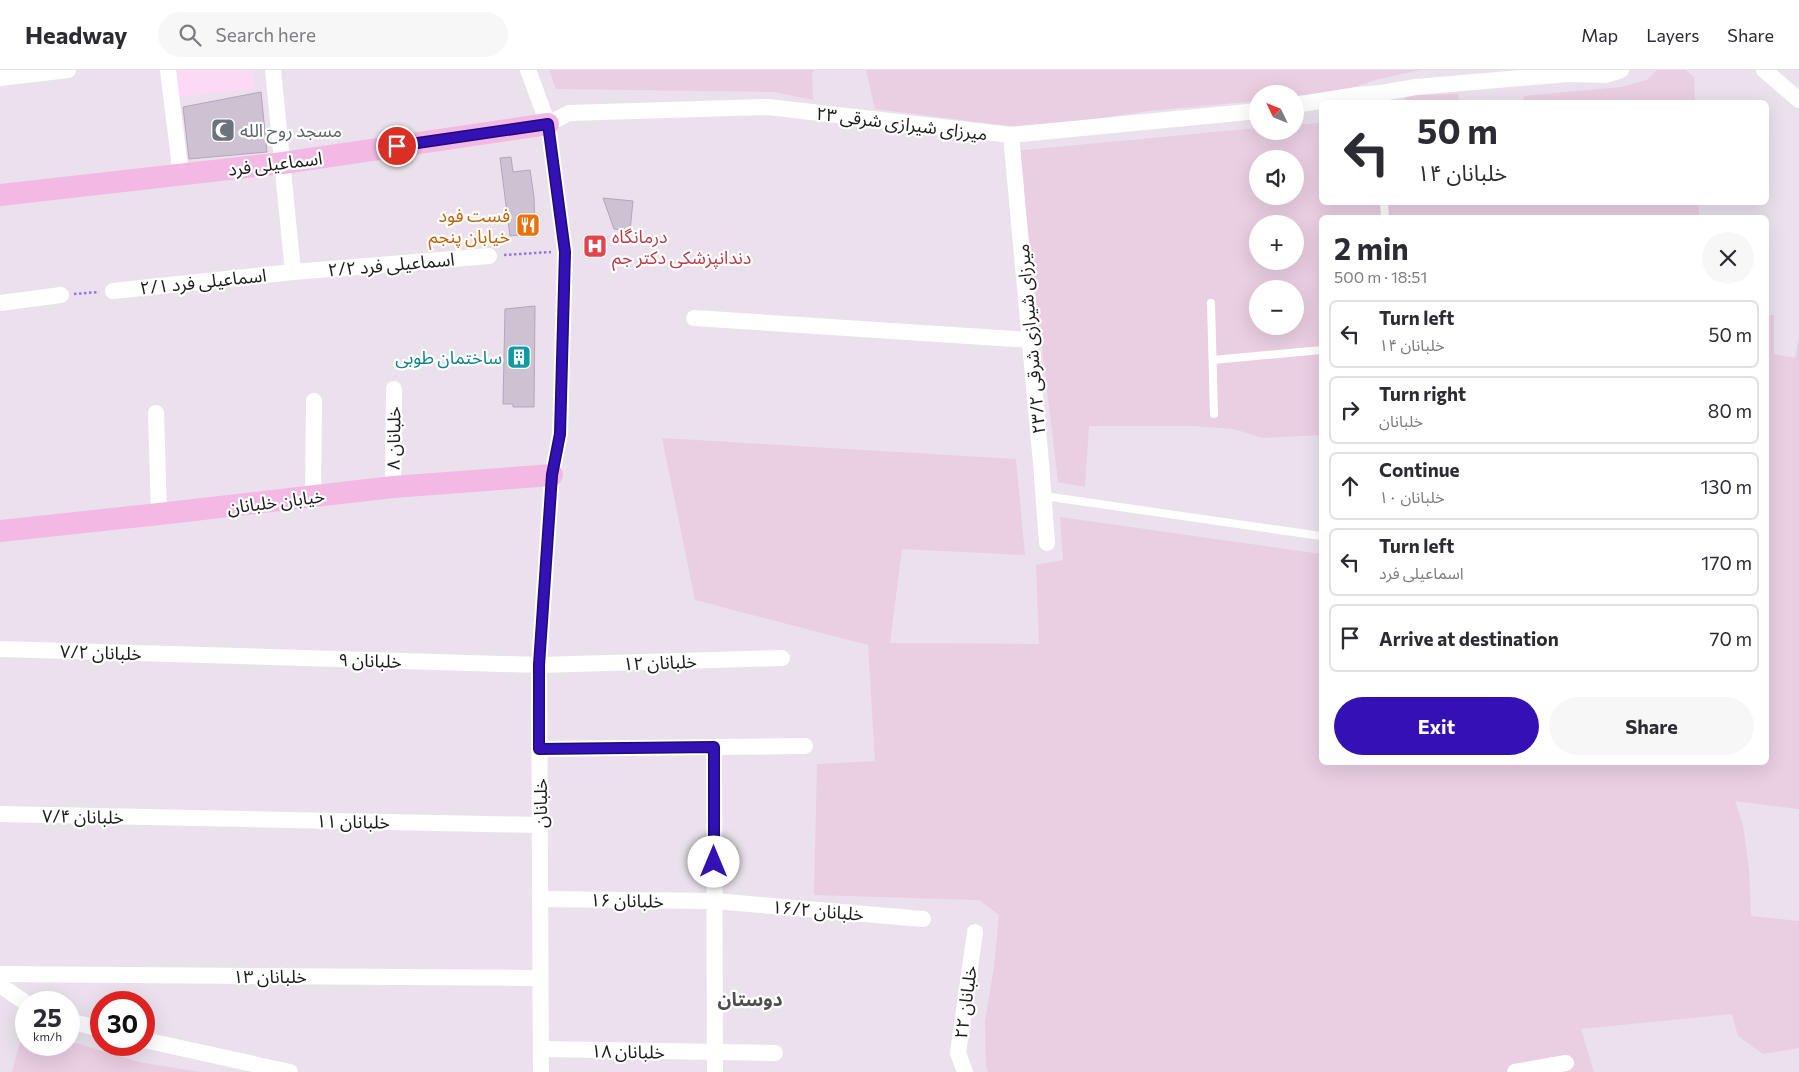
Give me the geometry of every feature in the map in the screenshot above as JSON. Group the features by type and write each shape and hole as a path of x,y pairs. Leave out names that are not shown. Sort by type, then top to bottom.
{"street":[{"path":"0,78 68,70"},
{"path":"168,70 181,175"},
{"path":"273,70 293,272"},
{"name":"خلبانان","path":"528,70 548,124 565,252 560,434 552,475 539,665 541,1072"},
{"path":"1326,100 1357,95 1381,98 1416,87 1557,75 1605,75 1621,70"},
{"path":"1764,70 1799,100"},
{"path":"1304,104 1319,101"},
{"name":"۲۳ میرزای شیرازی شرقی","path":"548,124 569,113 768,107 1011,135 1249,112"},
{"name":"اسماعیلی فرد","path":"0,195 283,163 548,124"},
{"name":"۲۳/۲ میرزای شیرازی شرقی","path":"1011,135 1047,543"},
{"name":"۲/۲ اسماعیلی فرد","path":"293,272 489,256"},
{"name":"۲/۱ اسماعیلی فرد","path":"112,290 293,272"},
{"path":"0,303 61,295"},
{"path":"694,318 1030,340"},
{"name":"۸ خلبانان","path":"393,487 394,389"},
{"path":"313,496 314,401"},
{"path":"156,413 159,514"},
{"name":"خیابان خلبانان","path":"0,531 393,487 552,475"},
{"name":"۷/۲ خلبانان","path":"0,649 201,655"},
{"name":"۹ خلبانان","path":"201,655 539,665"},
{"name":"۱۲ خلبانان","path":"539,665 782,658"},
{"path":"539,749 805,746"},
{"path":"714,747 715,1072"},
{"name":"۷/۴ خلبانان","path":"0,814 166,817"},
{"name":"۱۱ خلبانان","path":"166,817 540,825"},
{"name":"۱۶ خلبانان","path":"540,899 714,901"},
{"name":"۱۶/۲ خلبانان","path":"714,901 923,919"},
{"name":"۲۲ خلبانان","path":"965,1072 958,1052 975,932"},
{"name":"۱۳ خلبانان","path":"0,974 540,978"},
{"path":"0,985 15,995"},
{"path":"155,1042 290,1072"},
{"name":"۱۸ خلبانان","path":"541,1049 775,1053"},
{"path":"1514,1072 1566,1064"}],"lane":[{"path":"1211,303 1214,414"},
{"path":"1212,360 1319,350"},
{"path":"1044,496 1319,536"}],"path":[{"path":"489,256 565,252"},
{"path":"61,295 112,290"}],"shaded area":[{"path":"173,70 253,70 255,89 176,97"},
{"path":"549,70 814,70 812,74 813,100 775,92 556,89"},
{"path":"866,70 1420,70 1375,80 1343,91 1304,95 1304,85 1249,85 1249,102 1148,111 1076,122 1010,126 875,109"},
{"path":"1657,70 1686,70 1694,77 1695,100 1523,100 1524,96 1621,87 1647,80"},
{"path":"1458,94 1460,100 1403,100 1410,95"},
{"path":"1319,123 1319,205 1698,205 1699,215 1319,215 1319,435 1263,438 1234,429 1192,426 1089,426 1085,487 1058,482 1020,163 1013,151 1249,129 1249,140 1304,140 1304,124"},
{"path":"1769,315 1774,315 1774,354 1795,358 1799,336 1799,809 1735,801 1743,825 1749,869 1751,916 1799,921 1799,1048 1763,1054 1738,1036 1732,1014 1581,1029 1594,1072 988,1072 986,1066 985,1021 994,967 999,915 979,900 814,895 817,764 875,761 868,645 695,600 662,438 1016,459 1025,555 902,549 890,643 1039,644 1036,565 1063,560 1060,517 1319,554 1319,765 1769,765"},
{"path":"80,1044 90,1047 90,1056 119,1056 139,1062 200,1072 12,1072 16,1056 80,1056"}],"building":[{"name":"مسجد روح الله","path":"261,92 267,152 189,159 183,107"},
{"path":"511,157 513,172 530,170 534,197 535,233 510,236 500,158"},
{"path":"603,198 633,201 630,231 614,229"},
{"name":"ساختمان طوبی","path":"535,306 534,407 513,407 513,404 503,404 505,309"}],"place":[{"name":"مسجد روح الله","path":"223,130"},
{"name":"فست فود خیابان پنجم","path":"528,225"},
{"name":"درمانگاه دندانپزشکی دکتر جم","path":"595,246"},
{"name":"ساختمان طوبی","path":"519,357"}],"district":[{"name":"دوستان","path":"750,998"}],"route":[{"path":"397,146 548,124 565,252 560,434 552,475 539,665 539,749 714,747 714,862"}]}
